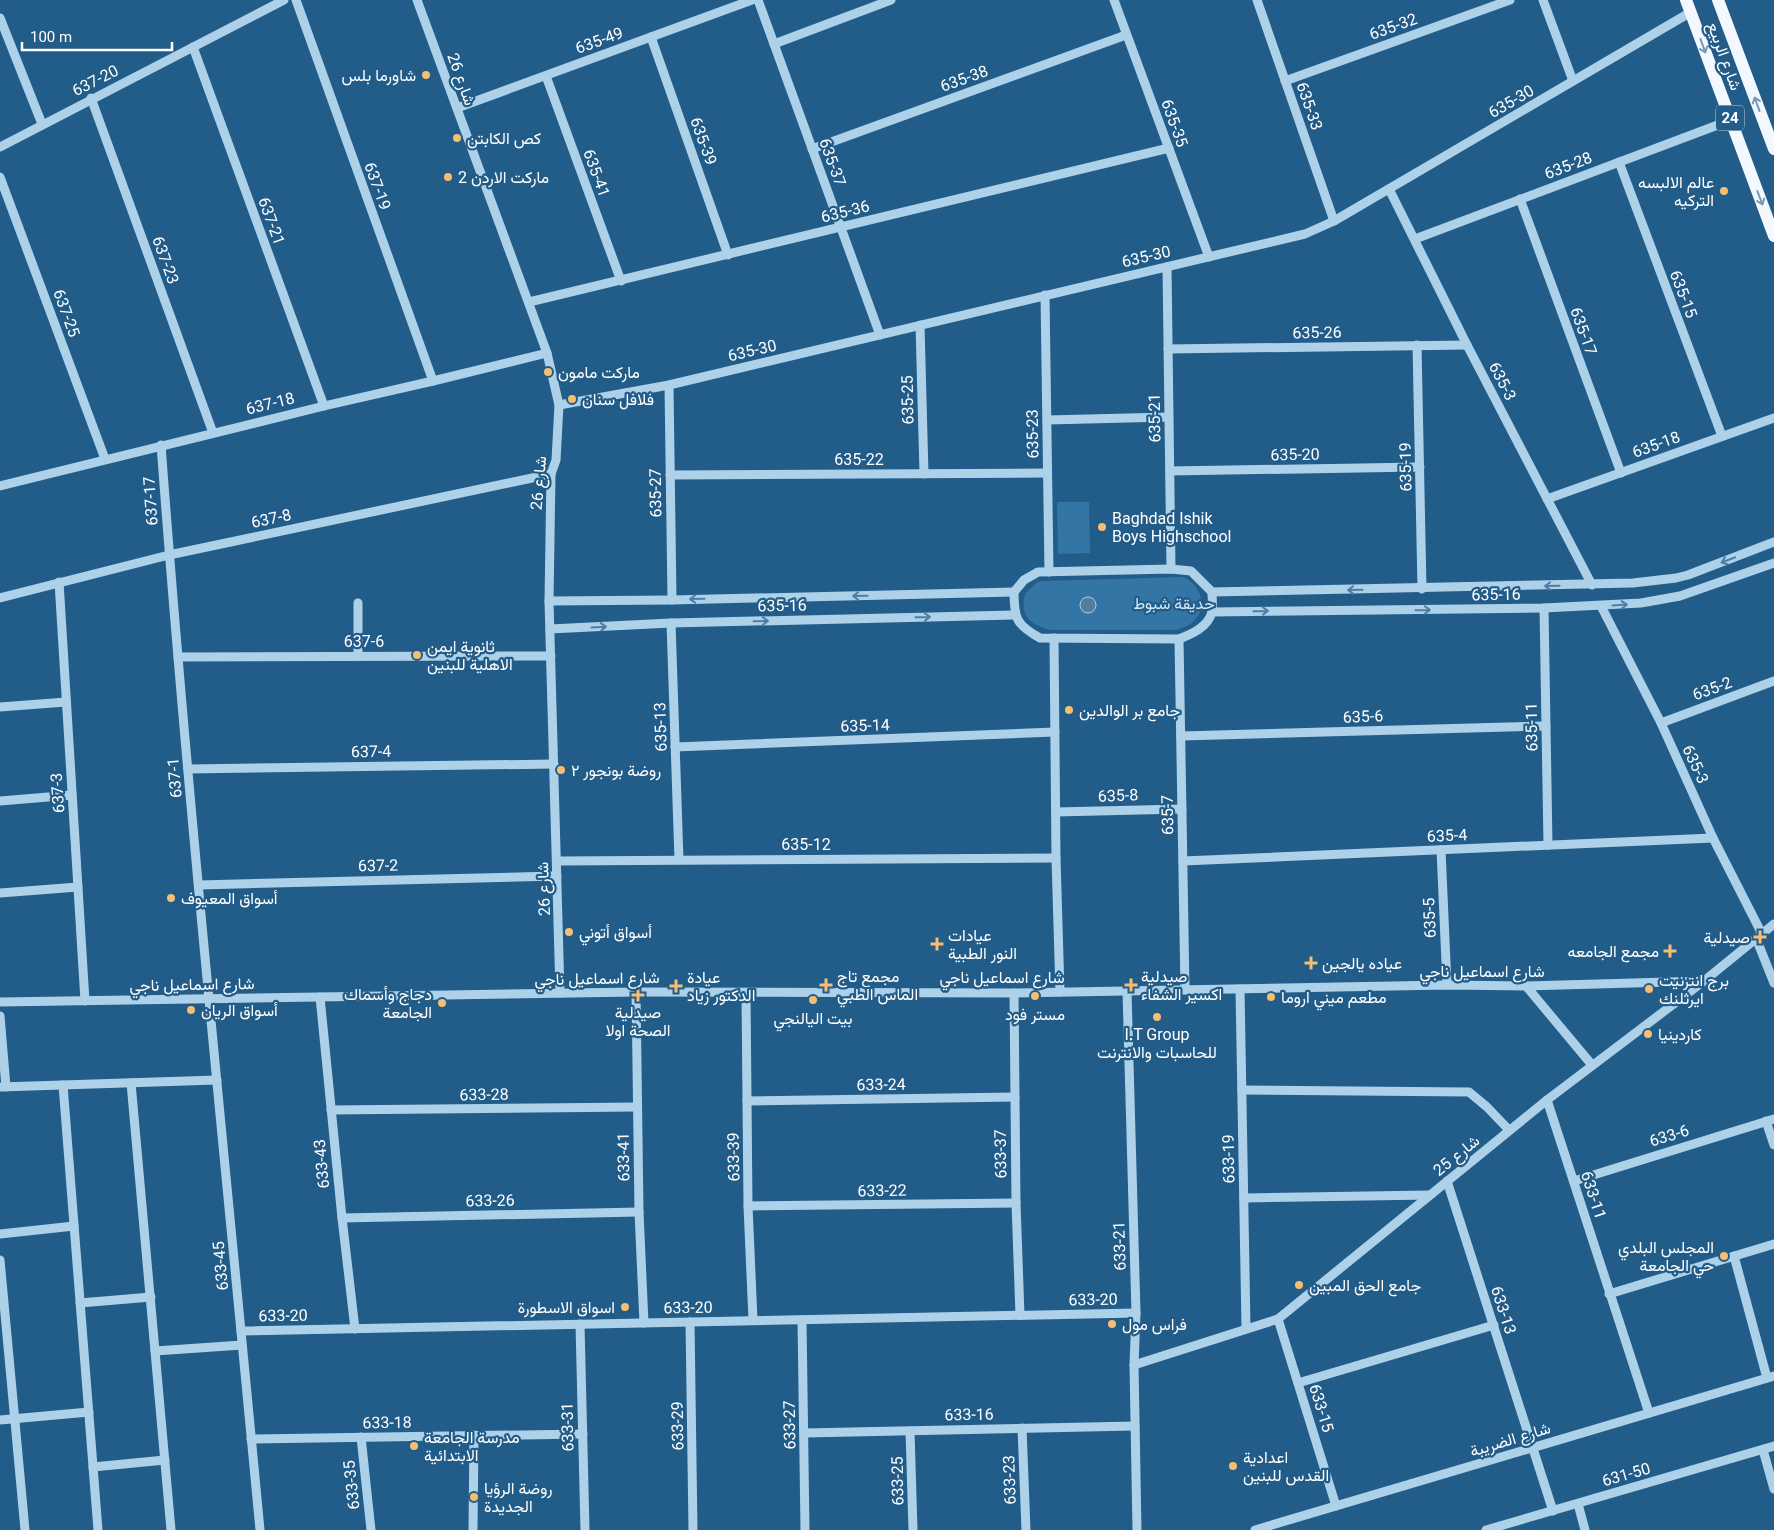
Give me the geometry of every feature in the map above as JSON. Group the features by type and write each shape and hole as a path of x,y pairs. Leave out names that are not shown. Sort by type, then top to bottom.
{"main road":[{"name":"شارع الربيع","path":"1718,0 1774,149"},
{"name":"شارع الربيع","path":"1689,6 1773,232"}],"street":[{"name":"637-20","path":"0,147 91,98 284,0"},
{"name":"637-19","path":"296,0 433,381"},
{"name":"شارع 26","path":"417,0 547,353 559,405 556,460 551,474 549,601 560,993"},
{"name":"635-49","path":"457,108 752,0"},
{"name":"635-37","path":"758,0 880,335"},
{"path":"774,44 891,0"},
{"name":"635-35","path":"1114,0 1209,257"},
{"name":"635-33","path":"1257,0 1334,221"},
{"name":"635-32","path":"1285,81 1510,0"},
{"path":"1542,0 1573,81"},
{"name":"635-30","path":"559,405 669,385 1305,234 1334,221 1573,81 1689,6"},
{"path":"0,18 42,124"},
{"name":"635-38","path":"812,149 1126,35"},
{"name":"635-39","path":"651,37 728,254"},
{"name":"637-21","path":"192,47 324,406"},
{"name":"635-41","path":"546,76 621,280"},
{"name":"637-23","path":"91,98 213,433"},
{"name":"635-28","path":"1415,239 1730,120"},
{"name":"635-36","path":"529,302 1168,148"},
{"name":"635-15","path":"1619,162 1722,436"},
{"name":"637-25","path":"0,177 105,459"},
{"name":"635-3","path":"1389,189 1467,345 1592,585"},
{"name":"635-17","path":"1520,199 1620,473"},
{"name":"635-21","path":"1167,267 1171,570"},
{"name":"635-23","path":"1045,295 1049,572"},
{"name":"635-25","path":"920,325 924,474"},
{"name":"635-26","path":"1168,350 1467,345"},
{"name":"635-19","path":"1417,346 1422,589"},
{"name":"637-18","path":"0,486 547,353"},
{"name":"635-27","path":"669,385 672,600"},
{"path":"1047,420 1169,417"},
{"name":"635-18","path":"1547,499 1774,418"},
{"name":"637-17","path":"161,446 169,555"},
{"name":"635-20","path":"1170,470 1420,467"},
{"name":"635-22","path":"670,475 1048,473"},
{"name":"637-8","path":"0,598 169,555 551,474"},
{"name":"635-16","path":"1212,592 1633,583 1676,578 1774,542"},
{"name":"637-1","path":"169,555 209,999"},
{"name":"635-16","path":"1212,612 1544,608 1640,603 1680,596 1774,563"},
{"path":"1171,570 1191,571 1212,592 1212,612 1206,622 1195,632 1179,639 1040,638 1022,626 1014,615 1014,592 1024,580 1038,572 1171,570"},
{"name":"637-3","path":"59,582 85,1001"},
{"name":"635-16","path":"549,601 1014,592"},
{"path":"358,603 358,656"},
{"name":"635-3","path":"1601,606 1660,723 1759,936 1774,983"},
{"name":"635-11","path":"1544,608 1548,845"},
{"name":"635-16","path":"550,629 671,623 1014,615"},
{"name":"635-13","path":"671,623 679,860"},
{"path":"1054,638 1056,858 1060,992"},
{"name":"635-7","path":"1179,639 1185,990"},
{"name":"637-6","path":"178,658 551,656"},
{"name":"635-2","path":"1660,723 1774,681"},
{"path":"0,708 66,702"},
{"name":"635-6","path":"1181,736 1546,726"},
{"name":"635-14","path":"676,747 1055,732"},
{"name":"637-4","path":"188,769 554,764"},
{"path":"0,801 72,795"},
{"name":"635-8","path":"1056,812 1182,808"},
{"name":"635-4","path":"1183,861 1713,838"},
{"name":"635-5","path":"1441,850 1447,986"},
{"name":"635-12","path":"557,861 1056,858"},
{"name":"637-2","path":"199,885 557,876"},
{"path":"0,893 78,887"},
{"name":"شارع 25","path":"1134,1365 1278,1319 1509,1130 1704,981 1774,924"},
{"name":"شارع اسماعيل ناجي","path":"0,1002 636,992 1014,993 1526,986 1704,981"},
{"path":"1526,986 1592,1065"},
{"name":"633-19","path":"1240,989 1246,1328"},
{"name":"633-21","path":"1127,991 1136,1313 1134,1365 1137,1530"},
{"name":"633-41","path":"636,992 637,1107 644,1323"},
{"name":"633-39","path":"746,993 748,1206 753,1320"},
{"name":"633-37","path":"1014,993 1016,1203 1020,1315"},
{"name":"633-43","path":"320,997 355,1329"},
{"name":"633-45","path":"209,999 260,1530"},
{"path":"0,1016 3,1087 217,1080"},
{"path":"131,1082 171,1530"},
{"path":"62,1085 98,1530"},
{"path":"1242,1090 1469,1092 1487,1107 1509,1130"},
{"name":"633-24","path":"747,1101 1015,1097"},
{"name":"633-11","path":"1547,1100 1649,1413"},
{"name":"633-28","path":"331,1110 637,1107"},
{"path":"1770,1120 1774,1145"},
{"name":"633-6","path":"1574,1181 1770,1120"},
{"name":"633-13","path":"1446,1181 1553,1511"},
{"path":"1244,1198 1430,1195"},
{"name":"633-22","path":"748,1206 1016,1203"},
{"name":"633-26","path":"342,1218 640,1212"},
{"path":"0,1234 74,1226"},
{"path":"1609,1294 1774,1244"},
{"path":"1734,1256 1770,1377"},
{"path":"0,1260 25,1530"},
{"path":"80,1303 151,1297"},
{"name":"633-20","path":"241,1331 1136,1313"},
{"name":"633-15","path":"1278,1319 1336,1506"},
{"name":"633-27","path":"802,1320 805,1530"},
{"name":"633-29","path":"690,1322 693,1530"},
{"name":"633-31","path":"580,1324 584,1530"},
{"path":"1298,1383 1494,1325"},
{"path":"155,1351 242,1345"},
{"name":"شارع الضريبة","path":"1255,1530 1770,1377"},
{"path":"0,1420 89,1412"},
{"name":"633-16","path":"804,1433 1135,1426"},
{"name":"633-23","path":"1022,1428 1026,1530"},
{"name":"633-25","path":"910,1430 913,1530"},
{"name":"633-18","path":"251,1439 582,1434"},
{"path":"473,1530 474,1435"},
{"name":"633-35","path":"361,1437 370,1530"},
{"name":"631-50","path":"1486,1530 1774,1446"},
{"path":"1762,1450 1774,1488"},
{"path":"93,1467 165,1460"},
{"path":"1578,1504 1585,1530"}],"green space":[{"path":"1057,502 1089,502 1090,553 1058,554"},
{"name":"حديقة شبوط","path":"1183,577 1197,588 1202,606 1193,622 1176,630 1050,630 1032,622 1025,613 1025,594 1036,583 1042,581"}],"shaded area":[{"path":"1088,597 1096,605 1088,613 1080,605"}],"place":[{"name":"شاورما بلس","path":"426,75"},
{"name":"كص الكابتن","path":"457,138"},
{"name":"ماركت الاردن 2","path":"448,177"},
{"name":"عالم الالبسه التركيه","path":"1724,191"},
{"name":"ماركت مامون","path":"548,372"},
{"name":"فلافل سنان","path":"572,399"},
{"name":"Baghdad Ishik Boys Highschool","path":"1102,527"},
{"name":"ثانوية ايمن الاهلية للبنين","path":"417,655"},
{"name":"جامع بر الوالدين","path":"1069,710"},
{"name":"روضة بونجور ٢","path":"561,770"},
{"name":"أسواق المعيوف","path":"171,898"},
{"name":"أسواق أتوني","path":"569,932"},
{"name":"صيدلية","path":"1760,937"},
{"name":"عيادات النور الطبية","path":"937,944"},
{"name":"مجمع الجامعه","path":"1670,951"},
{"name":"عياده يالجين","path":"1311,963"},
{"name":"مجمع تاج الماس الطبي","path":"826,985"},
{"name":"صيدلية اكسير الشفاء","path":"1131,985"},
{"name":"عيادة الدكتور زياد","path":"676,986"},
{"name":"برج انترنيت ايرثلنك","path":"1649,989"},
{"name":"صيدلية الصحة اولا","path":"638,995"},
{"name":"مستر فود","path":"1035,996"},
{"name":"مطعم ميني اروما","path":"1271,997"},
{"name":"بيت اليالنجي","path":"813,1000"},
{"name":"دجاج وأسماك الجامعة","path":"442,1003"},
{"name":"أسواق الريان","path":"191,1010"},
{"name":"I.T Group للحاسبات والانترنت","path":"1157,1017"},
{"name":"كاردينيا","path":"1648,1034"},
{"name":"المجلس البلدي حي الجامعة","path":"1724,1256"},
{"name":"جامع الحق المبين","path":"1299,1285"},
{"name":"اسواق الاسطورة","path":"625,1307"},
{"name":"فراس مول","path":"1112,1324"},
{"name":"مدرسة الجامعة الابتدائية","path":"414,1446"},
{"name":"اعدادية القدس للبنين","path":"1233,1466"},
{"name":"روضة الرؤيا الجديدة","path":"474,1497"}]}
